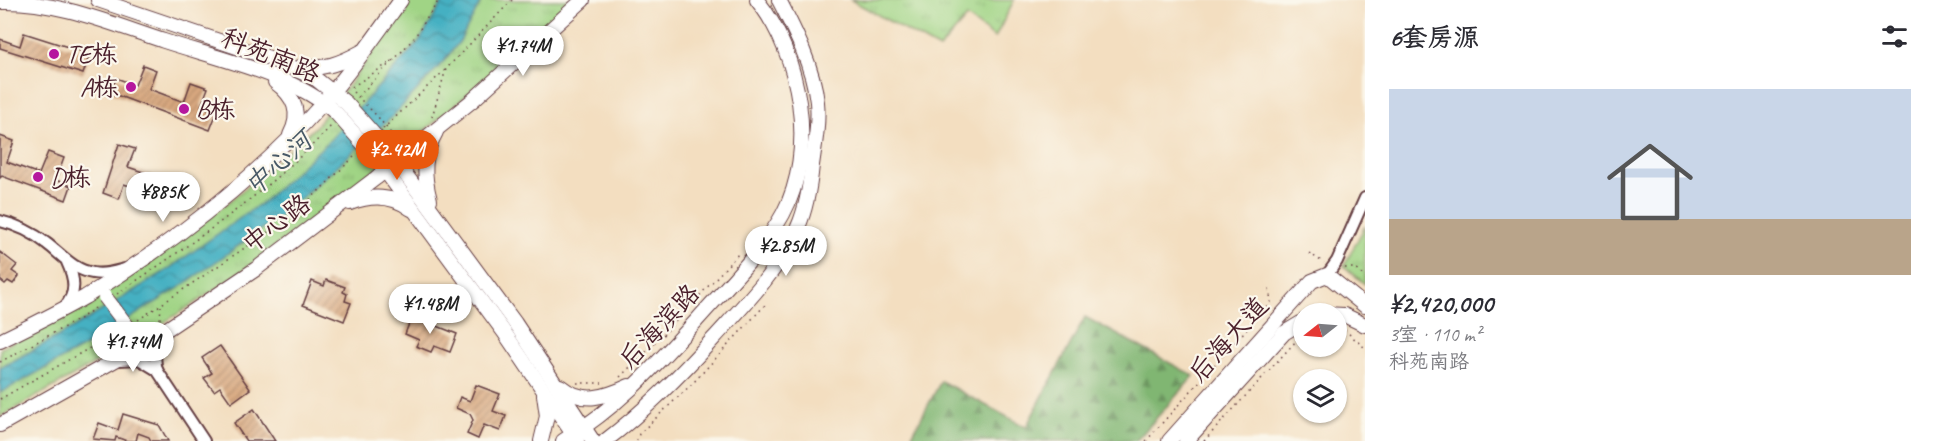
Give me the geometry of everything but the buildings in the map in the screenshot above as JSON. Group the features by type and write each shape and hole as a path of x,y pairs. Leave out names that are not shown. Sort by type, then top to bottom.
{"main road":[{"name":"科苑南路","path":"98,0 278,61 309,75 329,97"},
{"name":"中心路","path":"0,341 84,297 127,269 214,204 285,143 329,97 400,0"},
{"name":"中心路","path":"0,425 148,341 256,269 391,166 435,124 512,65 583,0"},
{"name":"后海滨路","path":"574,436 603,415 642,380 728,286 775,227 784,212 794,186 800,151 801,124 798,88 777,31 757,0"},
{"name":"后海滨路","path":"605,441 682,372 748,300 783,254 799,226 809,191 817,102 798,38 779,0"},
{"name":"科苑南路","path":"0,2 32,3 69,10 261,72 329,97 346,99 391,166 419,215 542,387 574,436 593,441"},
{"path":"278,61 304,67 325,67 339,64 365,50"},
{"path":"261,72 290,95 296,108 294,128 285,143"},
{"path":"434,210 426,184 424,164 435,124"},
{"name":"科苑南路","path":"391,166 434,210 556,382 574,436"},
{"path":"334,210 359,199 382,197 406,205 419,215"},
{"path":"1330,272 1365,306"},
{"name":"后海大道","path":"1169,441 1312,281 1330,272"},
{"path":"102,299 107,282"},
{"path":"84,297 102,299 130,331 140,339 148,341"},
{"path":"1347,316 1365,325"},
{"path":"121,357 129,346 130,331"},
{"name":"后海大道","path":"1186,441 1293,334"},
{"path":"556,382 573,395 588,399 606,396 642,380"},
{"path":"541,441 547,416 542,387"},
{"path":"622,441 636,415"}],"street":[{"path":"1330,272 1365,198"},
{"path":"0,221 31,232 68,262 94,273 110,273 127,269"},
{"path":"62,309 69,301 74,287 68,262"},
{"path":"157,370 155,351 158,342 170,327"},
{"path":"121,357 139,359 157,370 204,441"}],"path":[{"path":"0,399 130,331 295,214 379,148 378,117 346,99 392,61 414,38 439,0"},
{"path":"378,133 446,69 512,0"},
{"path":"435,124 446,69"},
{"path":"613,383 662,336 740,252"},
{"path":"1330,272 1354,268 1365,277"},
{"path":"1146,441 1271,302 1269,288"},
{"path":"637,441 639,434 693,383 765,305"},
{"path":"1347,334 1365,348"},
{"path":"1204,441 1290,337"},
{"path":"578,382 604,383"}],"green space":[{"path":"411,0 573,0 474,89 406,146 248,267 146,333 0,417 0,349 77,307 213,215 267,170 315,127"},
{"path":"851,0 1014,0 995,38 967,17 939,49"},
{"path":"1365,226 1365,284 1344,266"},
{"path":"1085,317 1194,376 1136,441 922,441 912,435 941,381 1026,427"}],"water":[{"path":"444,0 482,0 460,41 444,61 393,116 286,212 179,288 84,347 0,393 0,368 75,327 164,272 264,201 331,139 420,40"}],"place":[{"name":"TE栋","path":"54,54"},
{"name":"A栋","path":"131,87"},
{"name":"B栋","path":"184,109"},
{"name":"D栋","path":"38,177"}],"water label":[{"name":"中心河","path":"278,163"}]}
